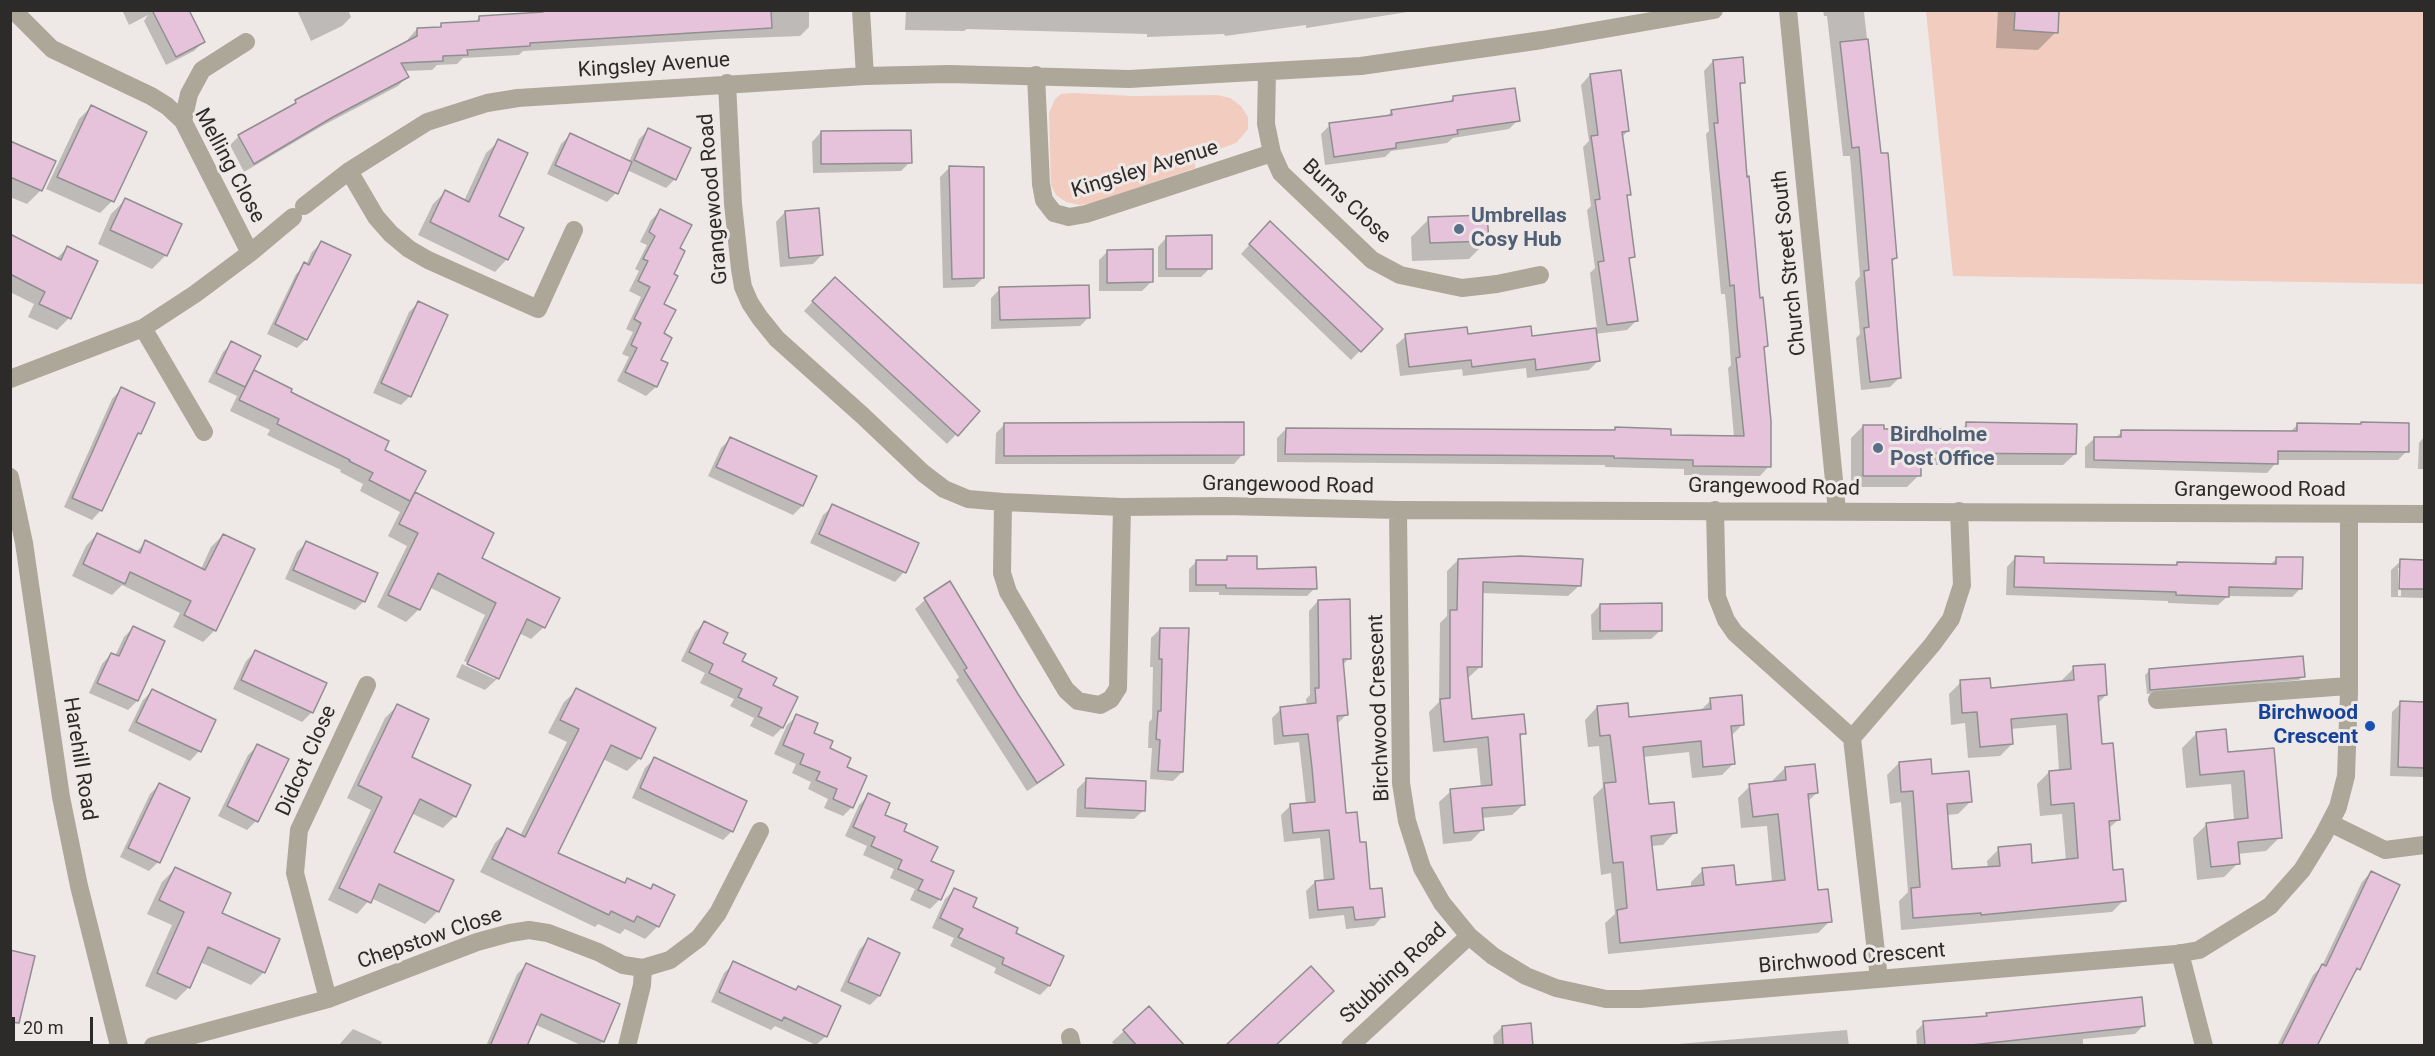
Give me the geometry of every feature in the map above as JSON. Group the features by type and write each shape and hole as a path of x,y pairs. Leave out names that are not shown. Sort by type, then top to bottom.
{"street":[{"name":"Melling Close","path":"13,10 52,49 151,96 167,106 183,121 250,253"},
{"path":"861,10 865,76"},
{"name":"Kingsley Avenue","path":"10,379 144,328 250,253 348,171 428,122 486,103 518,98 727,83 865,76 949,74 1129,79 1361,66 1542,40 1714,10"},
{"name":"Church Street South","path":"1788,10 1837,511"},
{"path":"183,121 189,94 202,70 246,42"},
{"path":"1267,73 1266,124 1272,153"},
{"name":"Kingsley Avenue","path":"1036,75 1041,184 1044,200 1054,213 1069,217 1086,214 1272,153"},
{"name":"Grangewood Road","path":"727,83 733,204 740,269 743,287 760,318 777,339 923,473 944,489 968,499 1122,507 1225,506 1398,510 2424,514"},
{"name":"Burns Close","path":"1272,153 1281,173 1371,260 1400,275 1462,288 1497,284 1540,275"},
{"path":"348,171 376,217 409,249 428,260 538,309 574,230"},
{"path":"144,328 204,432"},
{"name":"Harehill Road","path":"10,477 24,543 60,797 79,886 119,1046"},
{"path":"1003,502 1002,573 1008,592 1066,690 1078,701 1089,705 1100,705 1111,699 1118,688 1122,507"},
{"name":"Birchwood Crescent","path":"1398,510 1401,783 1407,821 1422,868 1442,903 1469,936 1493,956 1526,976 1556,988 1606,999 1640,999 2180,953 2199,950 2270,906 2302,870 2330,823 2338,807 2346,776 2349,514"},
{"path":"1715,510 1717,597 1726,620 1735,633 1852,738 1878,979"},
{"path":"1852,738 1932,645 1951,619 1962,585 1959,511"},
{"name":"Didcot Close","path":"328,999 295,873 299,830 367,685"},
{"path":"2157,700 2348,686"},
{"path":"2330,823 2385,850 2424,845"},
{"path":"627,1046 642,986 643,968 670,960 699,938 718,912 760,831"},
{"name":"Chepstow Close","path":"153,1046 328,999 477,942 529,930 548,933 623,964 643,968"},
{"name":"Stubbing Road","path":"1350,1046 1469,936"},
{"path":"2180,953 2204,1046"}],"shaded area":[{"path":"1926,11 2424,11 2424,284 1953,276"},
{"path":"1061,94 1133,96 1217,95 1230,98 1241,106 1248,117 1248,129 1236,143 1195,158 1195,168 1094,203 1080,205 1066,202 1056,195 1051,185 1049,113 1055,99"}],"building":[{"path":"152,10 189,10 205,42 176,57"},
{"path":"543,10 771,10 772,28 530,43 530,46 467,50 468,55 443,56 443,61 401,63 409,77 333,117 254,164 238,135 296,103 295,100 417,36 417,28 441,27 441,23 479,21 479,16 543,12"},
{"path":"2015,10 2059,10 2058,33 2014,30"},
{"path":"1868,39 1881,153 1888,153 1897,258 1892,259 1901,378 1870,382 1864,328 1869,327 1864,271 1869,270 1862,180 1859,147 1852,148 1840,42"},
{"path":"1743,57 1745,83 1740,83 1747,177 1749,176 1760,298 1763,297 1768,346 1764,347 1771,421 1771,467 1693,466 1693,460 1614,458 1614,456 1285,454 1286,428 1615,430 1615,427 1671,429 1671,435 1744,436 1736,358 1740,357 1734,285 1730,286 1714,123 1718,123 1713,60"},
{"path":"1621,70 1629,131 1622,132 1631,195 1627,195 1635,257 1629,258 1638,321 1607,325 1598,262 1604,261 1595,200 1600,199 1591,136 1598,135 1590,74"},
{"path":"1515,88 1520,121 1457,130 1458,134 1396,143 1396,148 1334,157 1329,123 1392,115 1391,110 1453,101 1453,96"},
{"path":"91,105 147,132 114,202 57,177"},
{"path":"648,128 691,148 676,180 634,160"},
{"path":"911,130 912,163 821,164 821,131"},
{"path":"570,133 632,162 618,194 555,165"},
{"path":"498,139 528,153 499,216 524,228 508,260 430,222 445,190 469,202"},
{"path":"10,141 56,161 42,191 10,177"},
{"path":"949,166 984,167 984,278 952,279"},
{"path":"125,198 182,224 167,256 110,230"},
{"path":"819,208 823,255 789,258 785,211"},
{"path":"660,209 692,225 680,248 685,251 674,274 678,276 664,304 676,310 664,333 672,338 661,360 668,363 657,387 625,372 637,348 631,345 641,323 634,319 650,287 638,281 648,261 643,259 655,236 649,232"},
{"name":"Umbrellas Cosy Hub","path":"1487,215 1489,241 1430,243 1428,217"},
{"path":"1270,221 1383,329 1361,352 1249,244"},
{"path":"10,234 61,260 67,246 98,261 71,319 39,304 45,292 10,274"},
{"path":"1212,235 1212,269 1166,269 1166,236"},
{"path":"321,241 351,255 307,340 275,324 304,262 309,265"},
{"path":"1153,249 1153,282 1107,283 1107,250"},
{"path":"835,277 980,411 958,436 812,301"},
{"path":"1089,285 1090,318 1000,320 999,287"},
{"path":"418,301 448,315 411,397 381,383"},
{"path":"1531,326 1532,336 1596,328 1600,361 1536,370 1535,359 1472,367 1471,360 1409,367 1405,334 1467,327 1468,334"},
{"path":"231,341 261,356 245,387 216,373"},
{"path":"254,370 292,389 291,392 389,441 385,450 426,471 410,501 369,480 373,473 277,424 279,419 239,400"},
{"path":"121,387 155,403 141,434 138,433 102,511 72,498"},
{"path":"1244,422 1244,455 1004,456 1004,423"},
{"path":"1966,422 2077,424 2076,454 1921,453 1921,476 1863,476 1863,425 1884,425 1884,429 1966,429"},
{"path":"2361,422 2409,423 2409,452 2278,451 2278,464 2094,460 2094,437 2121,437 2121,430 2297,431 2297,423 2361,424"},
{"path":"730,437 817,476 803,506 716,467"},
{"path":"415,492 494,533 482,558 560,598 545,628 527,619 499,679 467,664 496,603 438,573 420,610 388,595 418,533 399,524"},
{"path":"832,504 919,543 906,573 819,534"},
{"path":"97,533 140,553 145,540 205,570 223,534 255,549 216,631 184,615 191,601 130,572 125,584 83,564"},
{"path":"306,541 378,573 365,602 293,570"},
{"path":"1227,556 1257,556 1257,569 1316,567 1317,589 1226,588 1226,585 1196,585 1196,560 1227,560"},
{"path":"1520,556 1583,559 1581,586 1483,582 1482,667 1467,667 1472,719 1524,714 1526,734 1520,734 1525,805 1482,808 1484,830 1454,833 1450,789 1492,785 1488,737 1444,742 1440,699 1450,698 1450,610 1457,610 1458,559"},
{"path":"2015,556 2044,557 2044,563 2177,565 2177,562 2276,564 2276,557 2303,557 2302,589 2229,587 2229,597 2176,595 2176,592 2014,587"},
{"path":"2400,559 2424,560 2424,589 2399,589"},
{"path":"950,581 1064,765 1037,783 964,670 967,668 924,598"},
{"path":"1350,599 1351,659 1343,659 1348,715 1337,716 1346,813 1357,812 1360,842 1366,842 1370,889 1382,888 1385,917 1355,920 1353,907 1318,910 1315,881 1334,879 1329,830 1293,833 1290,804 1315,802 1312,768 1308,734 1283,736 1280,707 1316,703 1315,688 1319,688 1318,600"},
{"path":"1662,603 1662,631 1600,631 1600,604"},
{"path":"704,621 728,633 723,643 746,654 742,661 777,678 773,685 798,697 783,728 758,716 762,708 738,697 742,689 709,673 713,664 689,652"},
{"path":"133,626 165,641 138,701 97,683 111,653 119,656"},
{"path":"1160,628 1189,628 1183,772 1158,771 1160,740 1156,739 1158,711 1161,711"},
{"path":"255,650 327,683 313,713 241,680"},
{"path":"2303,656 2305,677 2150,690 2149,669"},
{"path":"2105,664 2107,695 2098,696 2102,744 2113,743 2120,820 2109,821 2113,870 2123,869 2126,901 1981,915 1981,913 1913,918 1911,888 1920,887 1913,791 1901,792 1899,762 1931,759 1932,774 1969,771 1972,802 1947,804 1952,869 2000,866 1998,847 2031,844 2032,863 2078,858 2074,803 2051,805 2049,771 2071,769 2067,714 2011,719 2013,744 1980,747 1977,712 1962,713 1960,680 1990,678 1991,688 2074,680 2073,666"},
{"path":"576,688 656,728 641,759 611,745 558,853 625,883 627,878 651,889 653,884 675,895 659,927 637,916 634,922 611,911 609,915 492,859 507,828 525,837 579,729 560,720"},
{"path":"152,689 216,720 201,752 136,722"},
{"path":"1742,695 1744,725 1731,726 1735,764 1703,767 1701,741 1643,747 1649,804 1674,802 1677,833 1651,836 1657,890 1704,885 1702,868 1734,865 1736,885 1785,880 1778,814 1753,817 1749,784 1786,780 1785,767 1815,764 1818,793 1808,794 1818,890 1828,889 1832,922 1620,943 1617,910 1627,908 1623,862 1613,863 1604,783 1616,782 1610,735 1600,736 1597,706 1628,703 1629,717 1711,709 1710,698"},
{"path":"2400,701 2424,702 2424,768 2398,767"},
{"path":"397,704 429,719 412,757 471,785 456,817 420,799 394,852 454,880 439,912 379,884 371,903 339,888 382,797 358,785"},
{"path":"796,714 818,723 814,733 833,741 830,748 851,758 847,767 867,776 853,808 833,799 837,789 816,780 820,772 800,764 804,754 783,745"},
{"path":"2226,729 2228,752 2274,748 2282,838 2238,842 2240,864 2211,867 2206,823 2248,818 2244,771 2200,775 2196,732"},
{"path":"257,744 289,759 258,822 227,806"},
{"path":"654,757 747,801 733,832 640,788"},
{"path":"1086,778 1146,781 1145,811 1085,808"},
{"path":"159,783 190,798 160,863 128,848"},
{"path":"868,793 890,803 885,815 907,824 904,831 938,847 931,861 954,871 941,900 918,890 923,880 898,869 902,860 871,846 875,837 853,827"},
{"path":"175,867 231,893 222,913 280,939 265,973 208,947 190,988 157,973 184,912 159,900"},
{"path":"2371,871 2400,885 2360,970 2357,968 2317,1046 2281,1046 2322,964 2326,966"},
{"path":"954,888 977,898 973,907 1018,928 1016,933 1064,956 1050,986 1002,964 1004,958 958,937 963,929 940,918"},
{"path":"868,938 900,953 880,996 848,982"},
{"path":"10,950 35,956 19,1023 10,1022"},
{"path":"733,961 796,990 798,986 841,1006 827,1037 784,1017 782,1021 719,992"},
{"path":"526,963 620,1004 604,1042 541,1014 527,1046 490,1046"},
{"path":"1311,966 1334,991 1275,1046 1225,1046"},
{"path":"2142,997 2145,1026 1962,1046 1925,1046 1923,1021 1987,1016 1986,1013"},
{"path":"1149,1006 1185,1046 1137,1046 1123,1030"},
{"path":"1531,1023 1533,1046 1503,1046 1502,1026"}],"place":[{"name":"Umbrellas Cosy Hub","path":"1459,229"},
{"name":"Birdholme Post Office","path":"1878,448"},
{"name":"Birchwood Crescent","path":"2370,726"}]}
